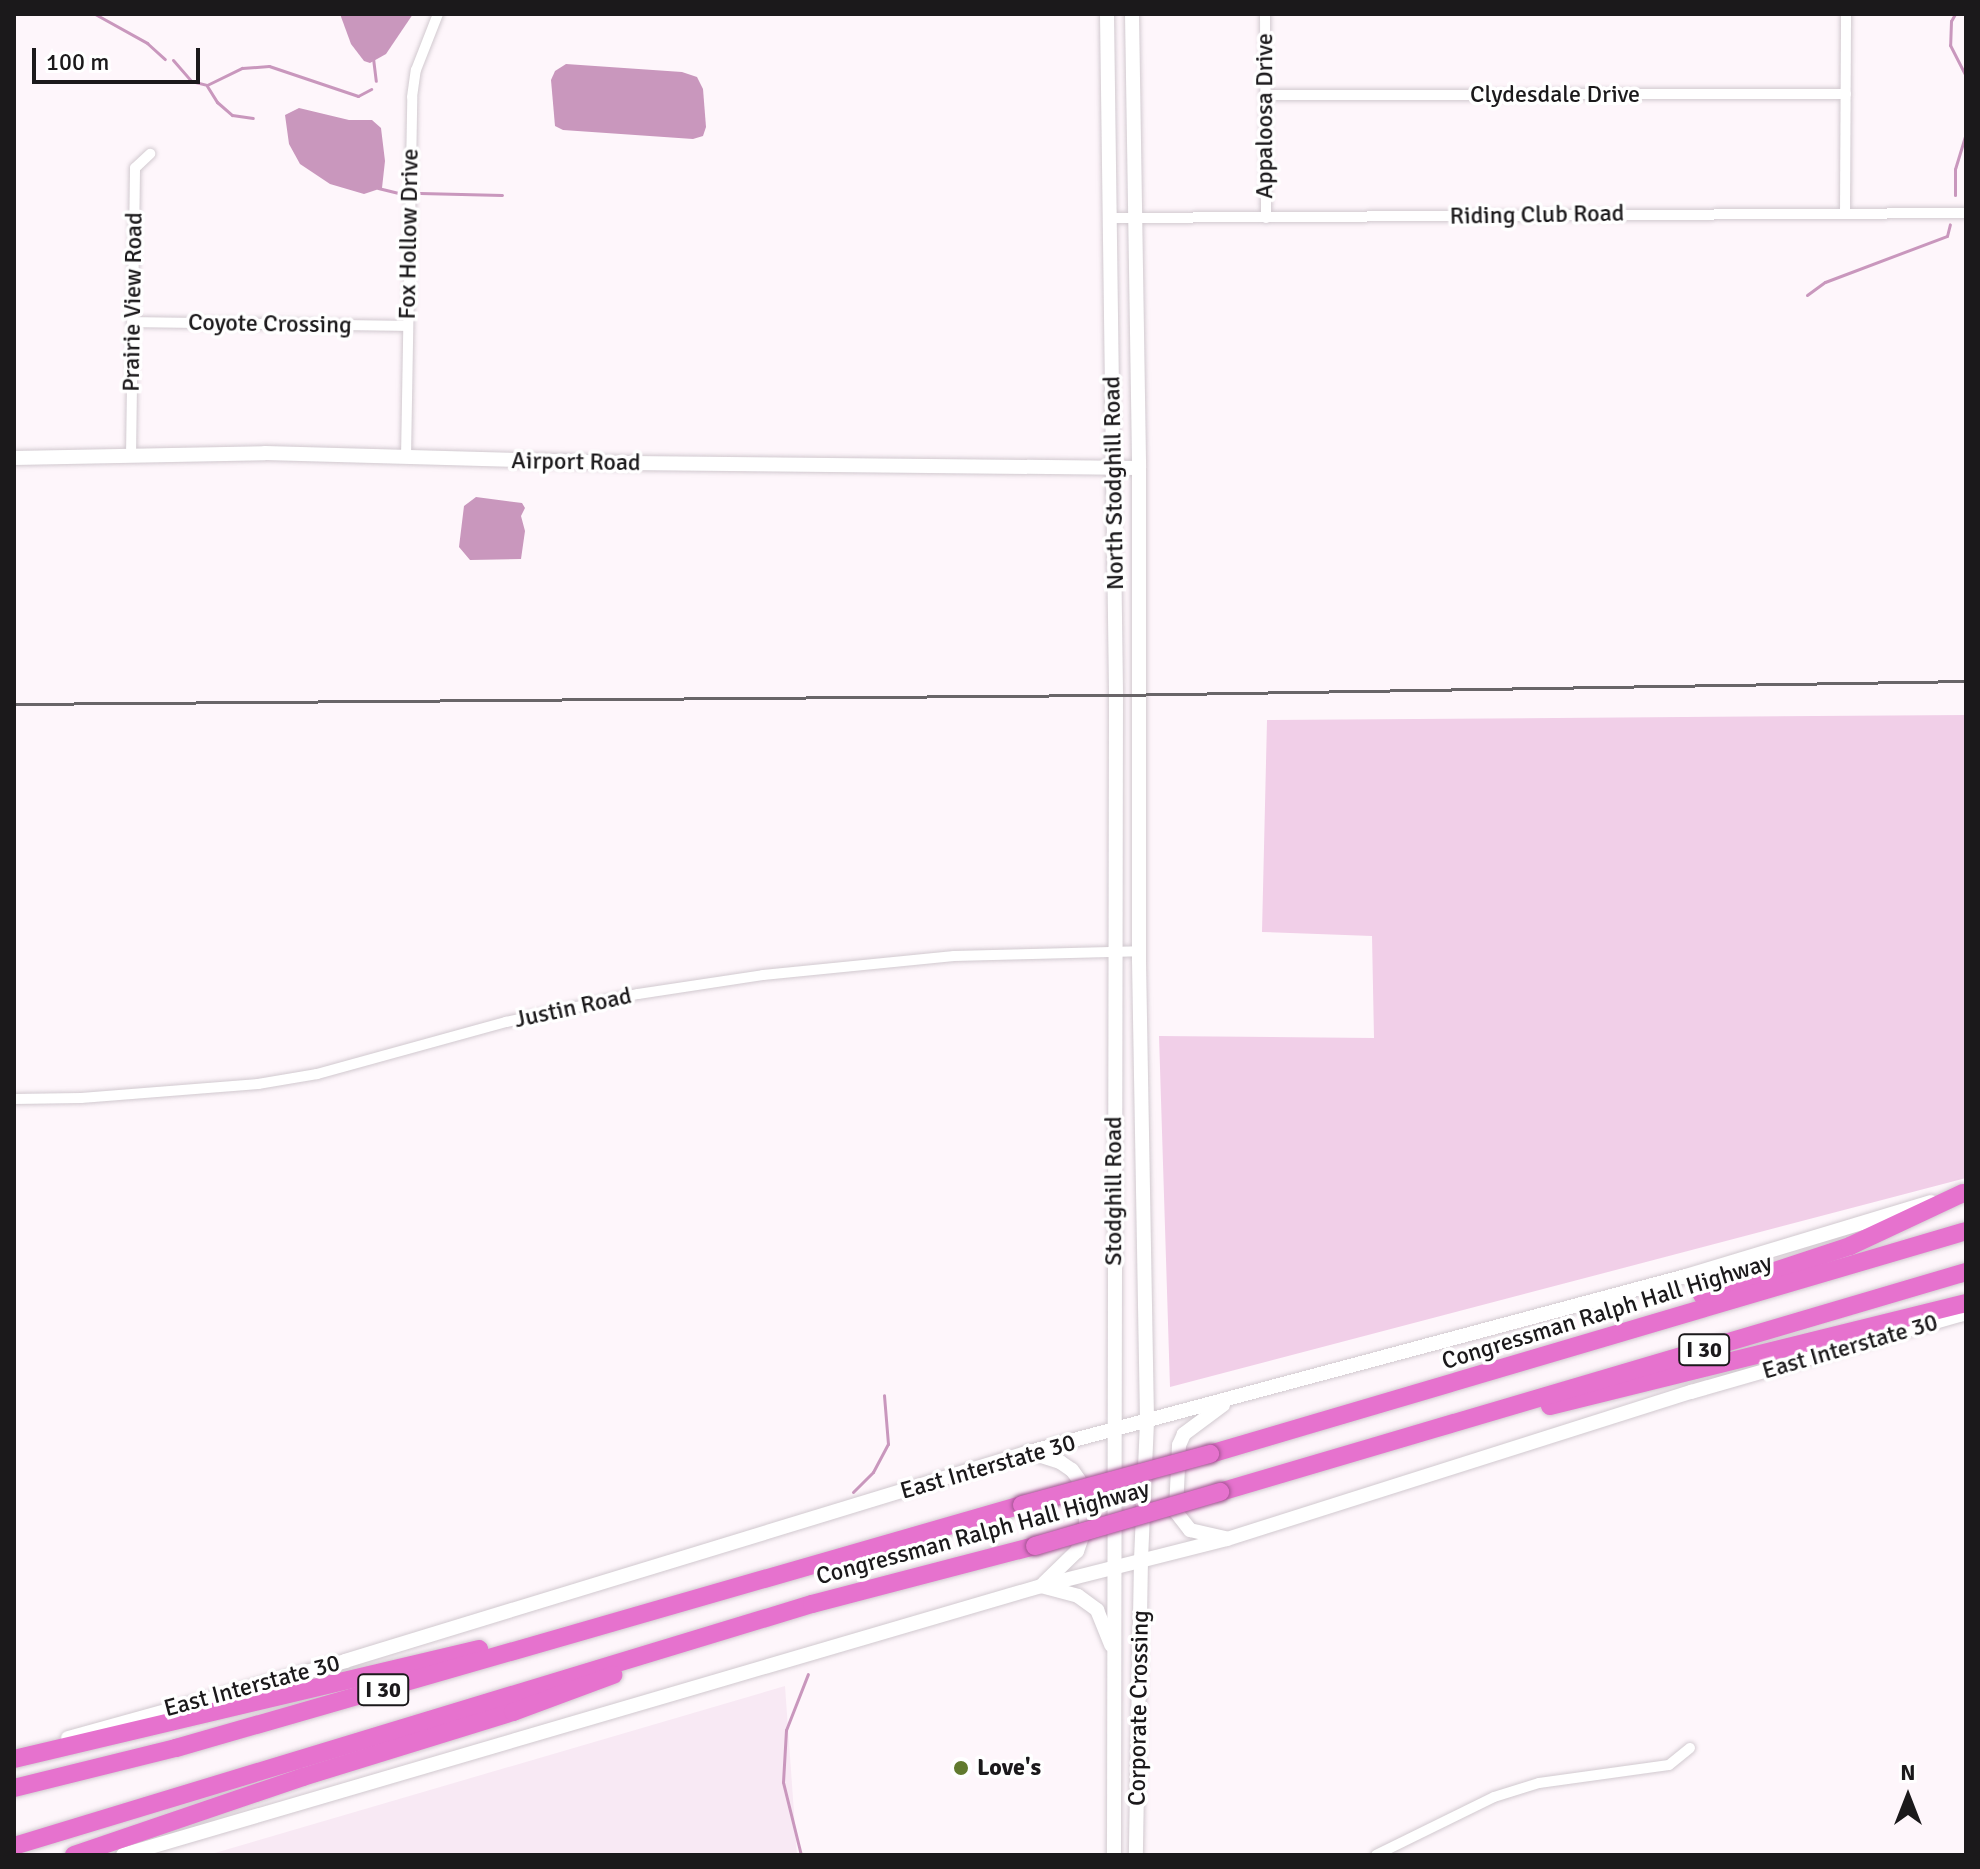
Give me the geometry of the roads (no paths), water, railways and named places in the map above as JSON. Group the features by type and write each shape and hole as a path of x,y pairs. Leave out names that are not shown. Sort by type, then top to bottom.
{"highway":[{"path":"1485,1375 1520,1356 1850,1246 1965,1193"},
{"name":"Congressman Ralph Hall Highway","path":"14,1788 176,1748 1210,1454 1966,1231"},
{"name":"Congressman Ralph Hall Highway","path":"14,1846 692,1639 1035,1546 1966,1272"},
{"path":"1441,1427 1575,1401 1966,1303"},
{"path":"14,1757 430,1662 685,1594 750,1583"},
{"path":"74,1855 288,1782 513,1712 650,1662 692,1639"}],"main road":[{"name":"North Stodghill Road","path":"1107,14 1114,467 1115,952"},
{"name":"North Stodghill Road","path":"1132,14 1139,468 1139,951"},
{"name":"Airport Road","path":"14,458 242,453 1139,468"},
{"name":"Stodghill Road","path":"1139,951 1147,1422 1141,1560"},
{"name":"Stodghill Road","path":"1113,1567 1115,952"},
{"name":"East Interstate 30","path":"14,1757 360,1657 1029,1452 1686,1276 1965,1193"},
{"name":"East Interstate 30","path":"123,1855 1041,1586 1227,1539 1691,1392 1966,1313"},
{"path":"1227,1539 1190,1530 1180,1522 1176,1512 1175,1486 1179,1445 1184,1434 1233,1398"},
{"path":"1029,1452 1060,1462 1072,1470 1079,1480 1086,1512 1086,1525 1077,1551 1041,1586"},
{"name":"Corporate Crossing","path":"1136,1855 1141,1560"},
{"name":"Corporate Crossing","path":"1113,1567 1114,1855"},
{"path":"1041,1586 1078,1596 1097,1610 1113,1652"}],"street":[{"name":"Fox Hollow Drive","path":"406,458 412,97 416,70 438,14"},
{"name":"Appaloosa Drive","path":"1265,14 1266,218"},
{"path":"1845,213 1846,14"},
{"name":"Clydesdale Drive","path":"1265,95 1846,94"},
{"name":"Prairie View Road","path":"131,457 135,168 150,154"},
{"name":"Riding Club Road","path":"1108,218 1966,213"},
{"name":"Coyote Crossing","path":"132,322 408,326"},
{"name":"Justin Road","path":"14,1099 81,1098 258,1084 317,1074 520,1019 638,994 763,975 954,956 1139,951"},
{"path":"1376,1855 1494,1797 1539,1783 1669,1765 1690,1748"}],"waterway":[{"path":"95,14 147,43 165,59"},
{"path":"1955,14 1951,21 1950,45 1966,76"},
{"path":"373,58 376,81"},
{"path":"173,60 191,81 207,85 242,68 269,66 358,96 371,89"},
{"path":"207,86 217,102 232,115 253,118"},
{"path":"1955,195 1955,169 1966,132"},
{"path":"378,188 398,193"},
{"path":"420,193 502,195"},
{"path":"1807,295 1825,282 1947,236 1950,224"},
{"path":"853,1492 873,1472 888,1444 884,1395"},
{"path":"801,1855 783,1782 786,1730 808,1674"}],"railway":[{"path":"14,704 1116,695 1966,681"}],"place":[{"name":"Love's","path":"961,1768"}]}
